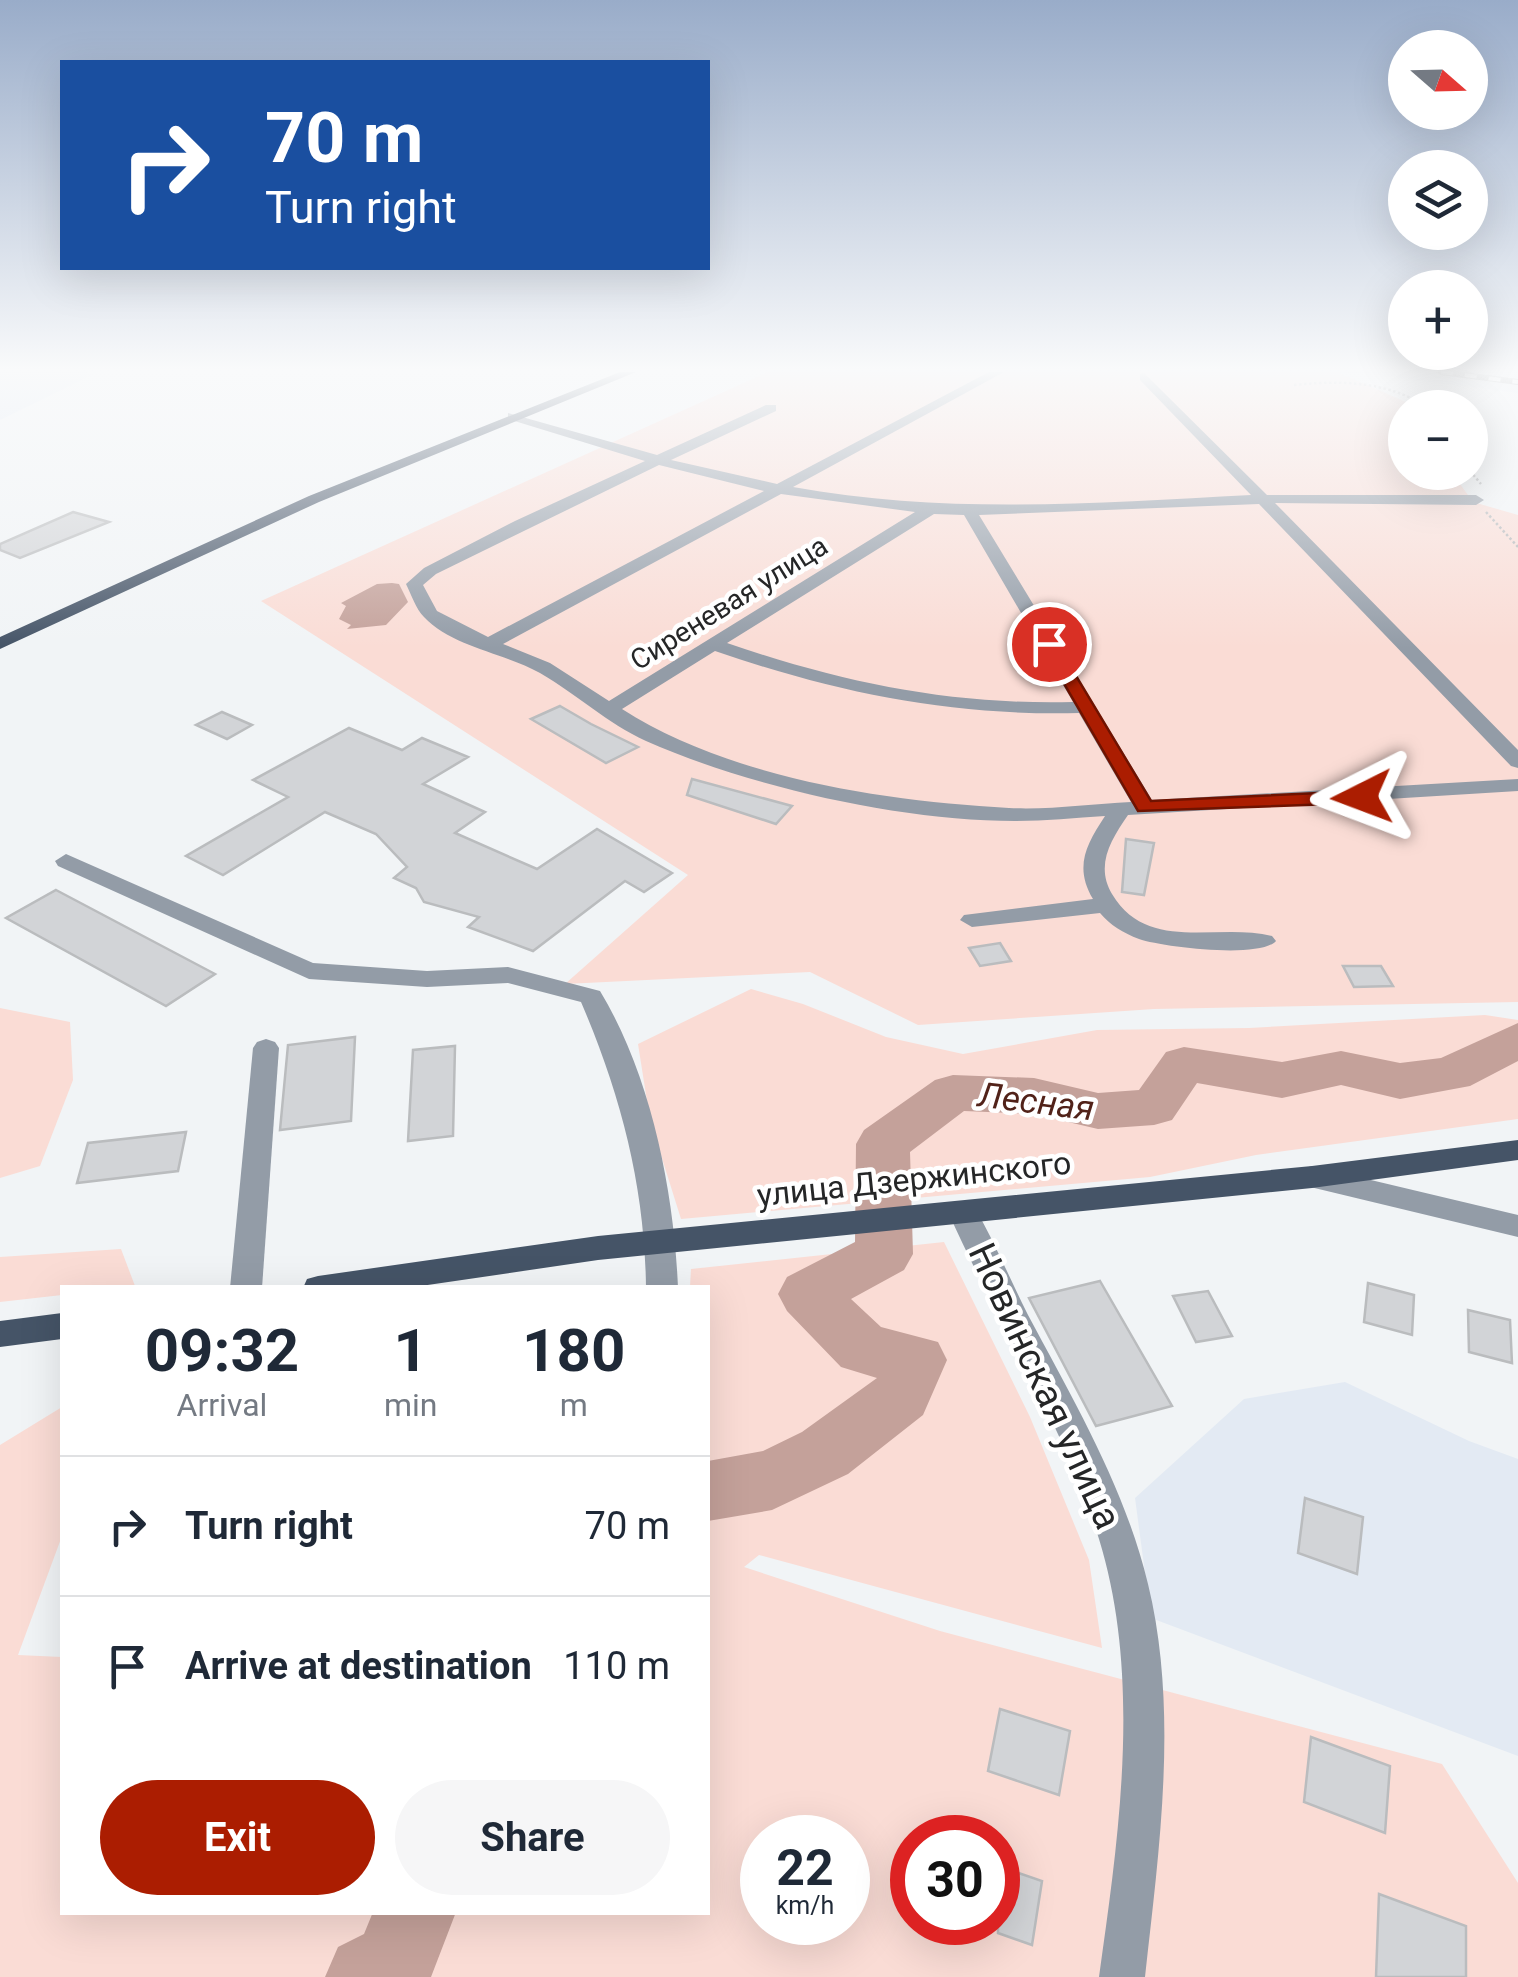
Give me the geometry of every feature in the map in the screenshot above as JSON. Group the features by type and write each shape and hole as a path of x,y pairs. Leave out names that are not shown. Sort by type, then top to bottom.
{"main road":[{"path":"0,644 398,464"},
{"name":"улица Дзержинского","path":"340,1285 662,1241 964,1214 1312,1177 1518,1150"},
{"path":"0,1334 60,1326"}],"street":[{"path":"646,464 467,551 414,584 430,614 543,667 648,735 717,762 851,795 1013,815 1518,785"},
{"path":"673,464 780,490 931,509 1265,500 1476,500"},
{"path":"489,644 828,464"},
{"path":"1230,464 1518,762"},
{"name":"Сиреневая улица","path":"606,711 931,509"},
{"path":"968,509 1084,706 1133,808"},
{"path":"714,645 814,679 900,696 996,708 1084,706"},
{"path":"1133,808 1104,834 1092,872 1105,904 1129,929 1176,940 1264,941"},
{"path":"66,861 309,971 426,979 508,976 591,996 625,1070 652,1168 662,1241 662,1285"},
{"path":"972,920 1105,904"},
{"path":"246,1285 266,1048"},
{"path":"1312,1177 1518,1226"},
{"name":"Новинская улица","path":"964,1214 1056,1394 1118,1540 1137,1630 1138,1858 1122,1977"}],"path":[{"path":"1476,500 1518,547"}],"shaded area":[{"path":"564,464 1388,464 1388,490 1464,490 1473,502 1518,515 1518,1002 1154,1009 918,1025 810,972 565,984 688,875 261,601"},
{"path":"377,584 399,584 408,602 386,625 347,629 351,625 339,619 346,606 341,603"},
{"path":"751,989 803,1004 886,1037 963,1054 1097,1030 1249,1028 1485,1015 1518,1020 1518,1119 1256,1155 1150,1177 681,1219 650,1120 638,1044"},
{"path":"0,1008 70,1022 73,1080 40,1166 0,1178"},
{"path":"944,1242 1030,1417 1089,1560 1102,1648 759,1555 744,1567 940,1631 1442,1764 1518,1883 1518,1977 401,1977 445,1915 710,1915 710,1285 690,1285 691,1269"},
{"path":"121,1249 135,1285 60,1285 60,1295 0,1302 0,1257"},
{"path":"1345,1382 1469,1441 1518,1459 1518,1756 1151,1618 1135,1498 1244,1399"},
{"path":"60,1408 60,1541 18,1655 60,1657 60,1915 428,1915 385,1977 0,1977 0,1445"}],"building":[{"path":"73,512 109,522 20,558 0,550 0,544"},
{"path":"560,706 638,747 606,763 531,719"},
{"path":"222,712 252,725 227,739 196,725"},
{"path":"349,728 402,750 422,738 468,757 423,784 485,812 455,833 537,869 597,829 672,873 644,892 625,881 533,951 468,927 479,917 424,902 416,888 394,878 407,867 376,834 325,812 223,875 186,856 288,797 253,780"},
{"path":"692,779 792,806 776,824 687,795"},
{"path":"1126,839 1154,843 1144,895 1122,892"},
{"path":"56,890 215,974 166,1006 6,918"},
{"path":"1000,943 1011,961 980,966 969,948"},
{"path":"1343,966 1381,966 1393,986 1354,987"},
{"path":"355,1037 351,1121 280,1130 288,1045"},
{"path":"455,1046 453,1136 408,1141 413,1050"},
{"path":"186,1132 178,1171 77,1183 88,1143"},
{"path":"1100,1281 1172,1406 1096,1426 1029,1298"},
{"path":"1368,1283 1414,1295 1412,1335 1364,1322"},
{"path":"1208,1291 1232,1336 1196,1342 1173,1296"},
{"path":"1468,1310 1510,1320 1512,1363 1469,1352"},
{"path":"1305,1498 1363,1517 1357,1574 1298,1553"},
{"path":"1000,1709 1070,1731 1059,1795 988,1771"},
{"path":"1311,1737 1390,1766 1385,1833 1304,1802"},
{"path":"1020,1874 1042,1881 1032,1945 1020,1941"},
{"path":"1379,1894 1466,1926 1466,1977 1376,1977"}],"waterway":[{"name":"Лесная","path":"710,1491 772,1480 825,1453 901,1396 916,1360 863,1349 808,1294 884,1254 883,1144 953,1093 1034,1096 1098,1111 1154,1107 1184,1064 1282,1080 1341,1068 1400,1081 1452,1074 1518,1040"},
{"name":"Лесная","path":"368,1977 394,1964 414,1915"}],"route":[{"path":"1049,644 1145,807 1362,797"}]}
